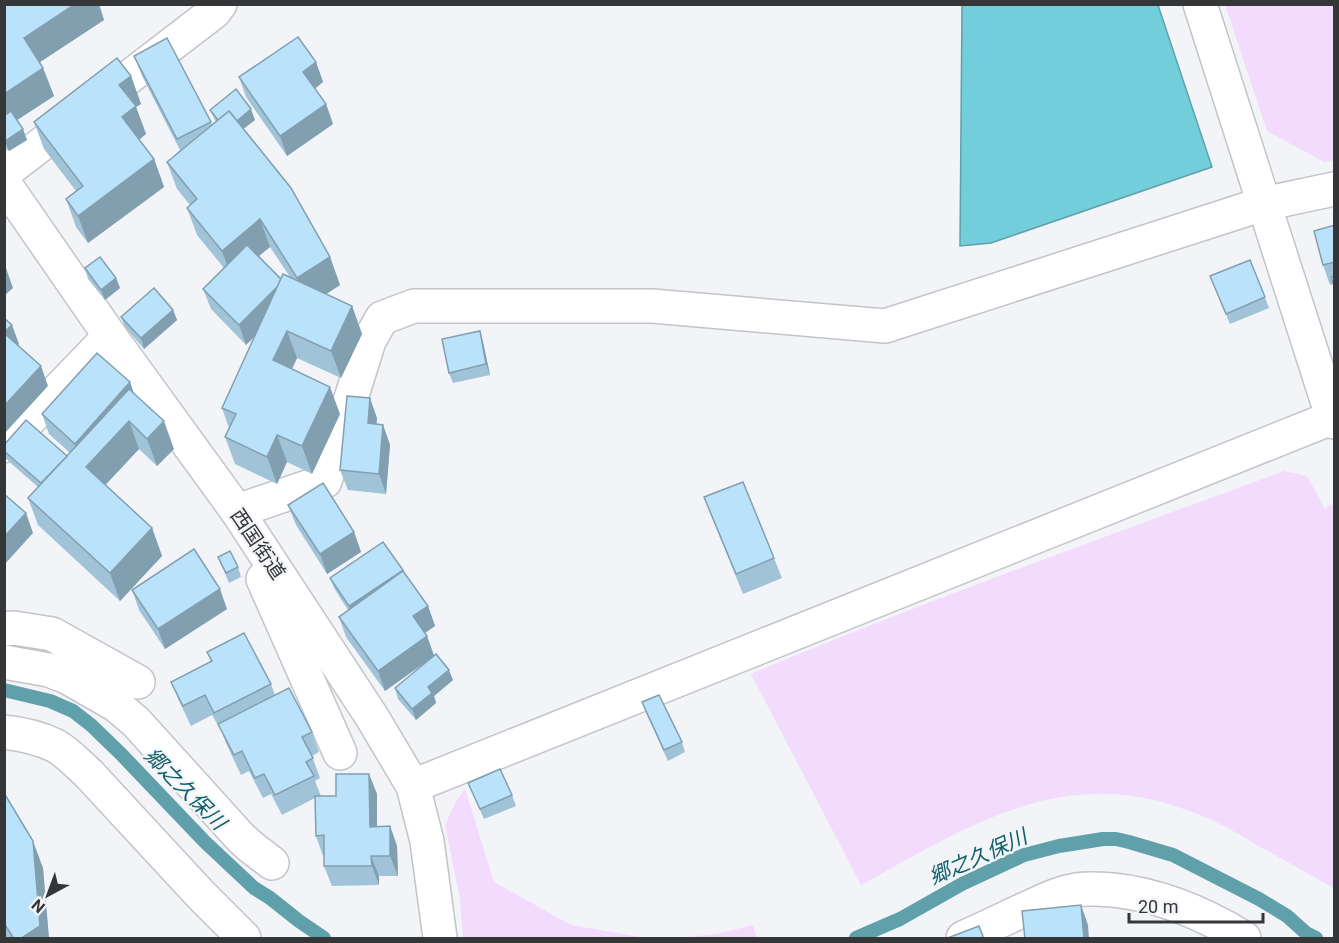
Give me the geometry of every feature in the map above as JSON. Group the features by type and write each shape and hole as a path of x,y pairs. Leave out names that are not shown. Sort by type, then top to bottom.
{"street":[{"path":"4,173 214,12 220,4"},
{"path":"413,786 1334,419 1200,4"},
{"name":"西国街道","path":"4,183 110,336 237,511 372,717 413,786 427,842 440,939"},
{"path":"237,511 325,481 369,340 382,318 414,306 652,306 885,326 1263,204 1335,189"},
{"path":"4,446 110,336"},
{"path":"255,539 264,583 340,753"},
{"path":"4,629 14,628 52,634 138,682 112,689 101,696"},
{"path":"4,662 48,670 67,677 116,705 136,722 241,838 272,862"},
{"path":"4,732 32,737 56,746 78,763 244,939"},
{"path":"963,939 1049,899 1075,890 1088,889 1122,891 1167,901 1195,911 1244,939"}],"shaded area":[{"path":"1225,5 1334,5 1334,160 1324,162 1267,131"},
{"path":"1284,471 1307,476 1325,509 1331,504 1334,507 1334,888 1231,830 1181,808 1136,797 1094,794 1054,798 1014,809 976,824 861,885 751,674 950,595"},
{"path":"465,789 494,882 571,925 640,937 663,938 463,938 460,899 445,825 456,801"},
{"path":"753,925 757,938 679,938 716,934"}],"water":[{"path":"962,5 1158,5 1212,167 991,243 960,246"}],"building":[{"path":"4,4 75,4 24,38 43,68 4,94"},
{"path":"298,37 316,62 303,72 326,104 280,136 239,77"},
{"path":"167,38 211,122 177,139 134,56"},
{"path":"117,58 131,76 119,85 136,106 122,117 154,159 78,216 66,199 83,186 34,122"},
{"path":"236,89 251,109 237,121 229,111 218,120 210,110"},
{"path":"4,109 7,114 11,111 23,129 5,141"},
{"path":"229,111 291,188 330,257 297,278 260,219 222,251 187,208 197,199 167,162"},
{"path":"1335,225 1335,262 1323,265 1314,231"},
{"path":"247,245 281,279 278,286 239,325 203,289"},
{"path":"100,257 116,278 101,290 85,268"},
{"path":"1250,260 1265,297 1226,314 1210,276"},
{"path":"283,274 352,306 331,351 287,331 273,360 330,387 302,446 277,435 267,457 225,437 236,414 222,408"},
{"path":"1335,276 1335,289 1331,277"},
{"path":"154,288 173,310 141,338 121,317"},
{"path":"4,318 12,325 4,332"},
{"path":"480,331 486,364 449,373 442,339"},
{"path":"4,333 41,366 4,406"},
{"path":"97,353 130,382 75,444 42,414"},
{"path":"129,389 164,421 147,439 129,421 86,467 152,528 110,573 28,498"},
{"path":"347,396 370,398 368,423 383,425 379,474 340,470"},
{"path":"26,420 67,456 41,483 4,451 4,445"},
{"path":"743,482 774,558 736,574 704,497"},
{"path":"323,483 354,532 320,554 288,505"},
{"path":"4,494 26,513 4,537"},
{"path":"383,542 403,570 349,606 330,578"},
{"path":"194,549 220,589 158,629 132,590"},
{"path":"230,551 238,567 226,573 218,557"},
{"path":"403,571 428,606 413,616 427,636 378,671 339,617"},
{"path":"244,633 271,684 214,713 205,695 183,706 171,682 212,661 207,652"},
{"path":"436,654 449,670 428,687 432,693 412,709 395,688"},
{"path":"289,688 312,732 302,737 313,758 306,762 314,776 275,795 264,774 255,778 242,751 234,755 218,724"},
{"path":"659,695 682,742 664,750 642,702"},
{"path":"500,769 512,795 480,809 468,783"},
{"path":"336,774 369,774 370,827 390,826 390,856 371,856 372,866 324,866 324,835 316,836 315,796 336,796"},
{"path":"4,793 33,841 40,926 20,939 14,939 4,923"},
{"path":"1081,905 1084,939 1025,939 1022,911"},
{"path":"979,926 984,939 945,939"}],"waterway":[{"name":"郷之久保川","path":"4,690 50,701 73,711 121,754 205,842 254,888 324,938"},
{"name":"郷之久保川","path":"856,938 900,919 962,884 1024,855 1059,846 1103,839 1116,839 1173,855 1259,899 1316,938"}]}
